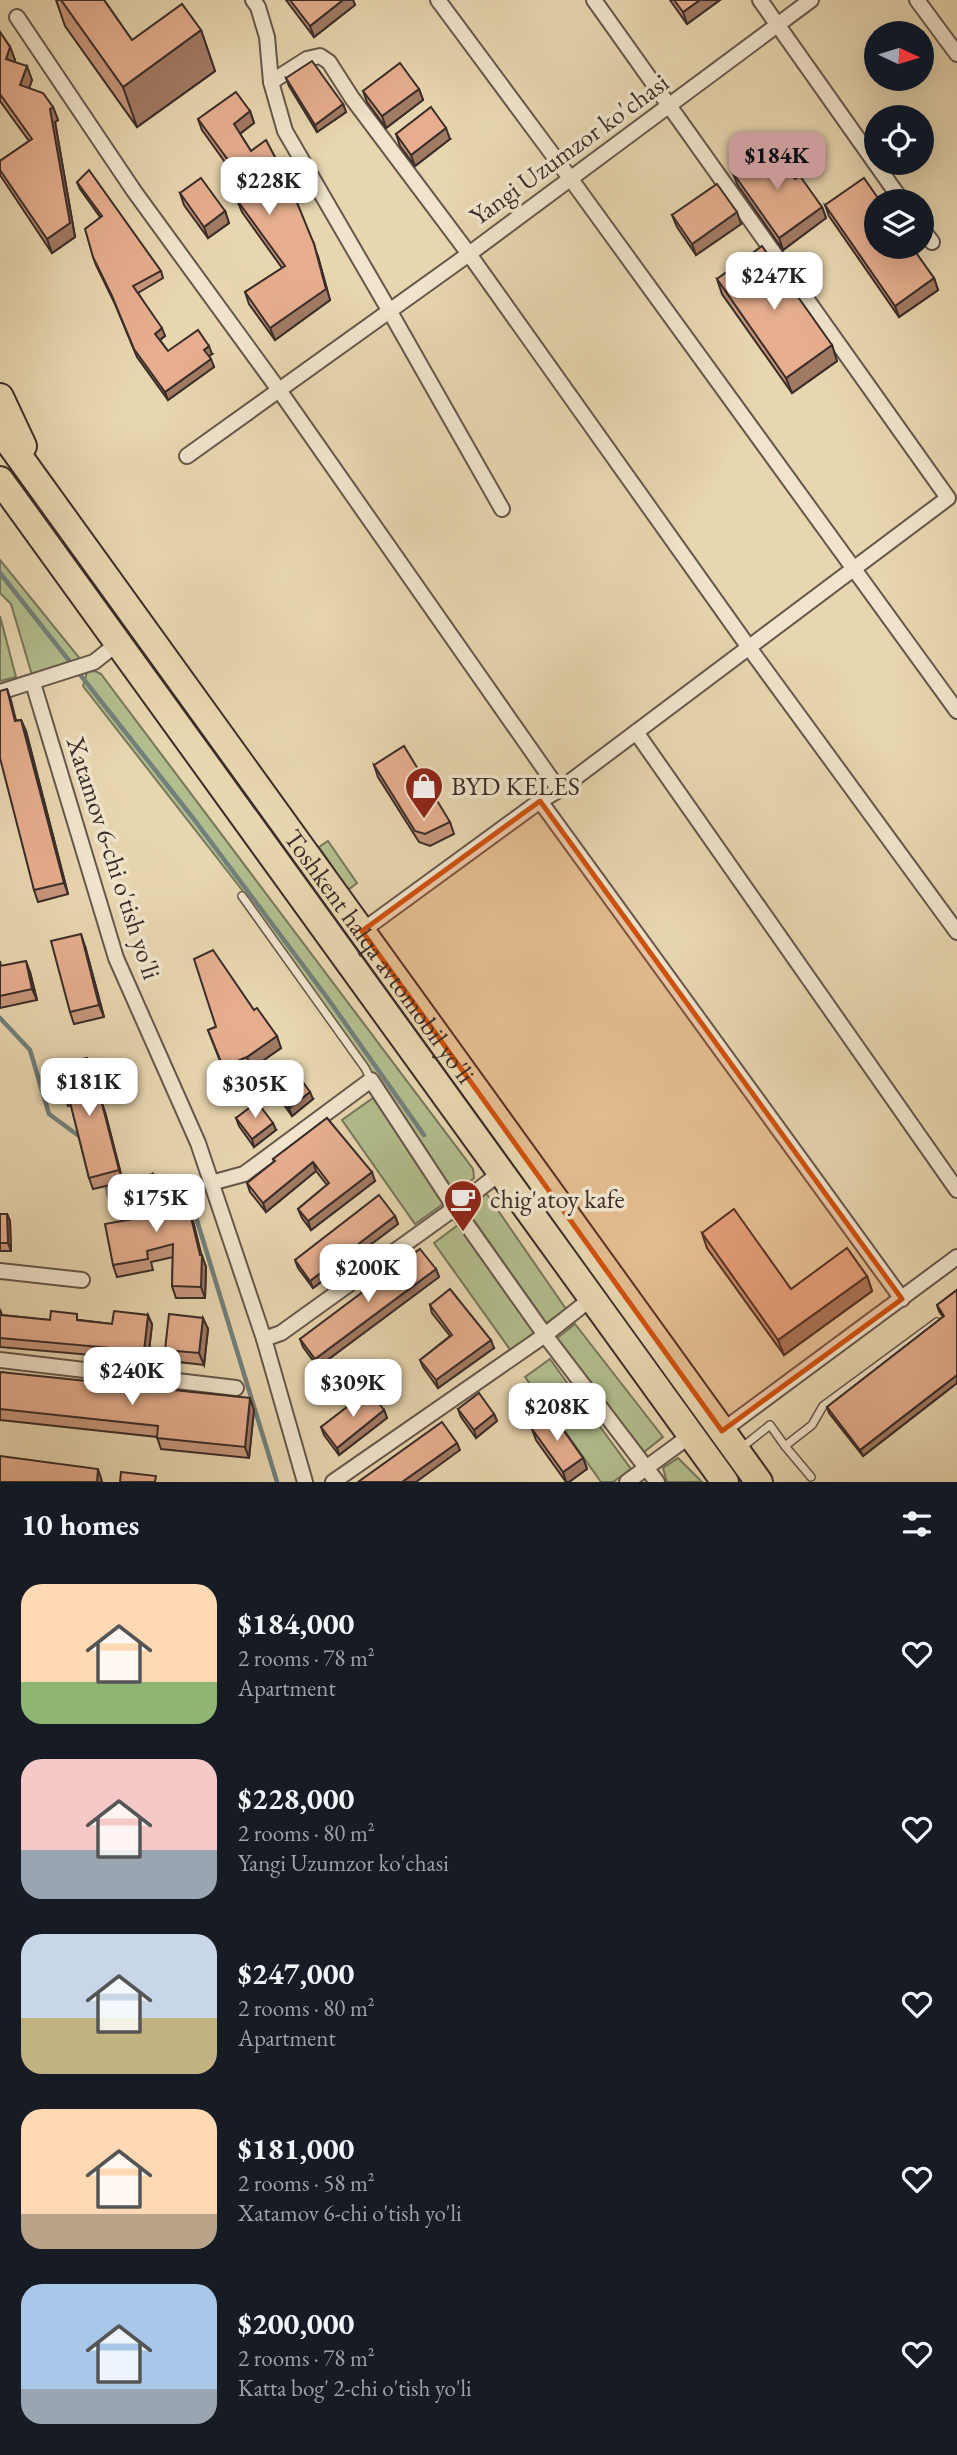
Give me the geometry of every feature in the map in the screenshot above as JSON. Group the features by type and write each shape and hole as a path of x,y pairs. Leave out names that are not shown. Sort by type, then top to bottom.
{"highway":[{"path":"0,397 47,495"},
{"name":"Toshkent halqa avtomobil yo'li","path":"0,430 759,1482"},
{"name":"Toshkent halqa avtomobil yo'li","path":"0,480 725,1482"},
{"path":"0,500 33,526"},
{"path":"592,1298 615,1282"}],"street":[{"path":"253,0 258,7 267,37 271,82 285,131 502,509"},
{"path":"438,0 957,711"},
{"path":"362,931 750,649 948,498 594,0"},
{"path":"760,0 893,189"},
{"name":"Yangi Uzumzor ko'chasi","path":"187,456 469,254 811,0"},
{"path":"917,0 957,54"},
{"path":"17,17 134,191 279,390 559,790"},
{"path":"271,82 307,60 320,56 329,62 352,98 469,254 750,649 957,932"},
{"path":"0,692 78,669 94,662 118,643"},
{"name":"Xatamov 6-chi o'tish yo'li","path":"33,682 116,958 198,1143 264,1339 305,1482"},
{"path":"636,732 957,1190"},
{"path":"540,801 902,1299"},
{"path":"211,1183 244,1174 370,1080 455,1208 545,1335 657,1482"},
{"path":"264,1339 281,1333 501,1172"},
{"path":"730,1441 957,1257"},
{"path":"0,1270 82,1280"},
{"path":"333,1482 545,1335 592,1298"},
{"path":"0,1360 236,1388"},
{"path":"627,1482 691,1435"}],"lane":[{"path":"242,896 365,1068 370,1080"},
{"path":"785,1446 812,1425 822,1406 937,1322"},
{"path":"730,1441 770,1425 811,1477"}],"highlighted area":[{"path":"540,801 902,1299 722,1431 362,931"}],"green space":[{"path":"16,471 591,1268 585,1273 10,476"},
{"path":"0,560 81,660 32,675 11,604 0,593"},
{"path":"0,616 16,677 0,681"},
{"path":"95,671 101,674 473,1169 474,1178 457,1192 449,1187 242,890 83,686 87,672"},
{"path":"328,841 357,883 348,890 319,847"},
{"path":"373,1098 446,1202 415,1224 342,1120"},
{"path":"486,1193 566,1309 546,1323 468,1212 474,1202"},
{"path":"458,1225 535,1334 511,1351 434,1243"},
{"path":"575,1324 663,1437 644,1452 556,1339"},
{"path":"550,1359 575,1394 550,1411 525,1377"},
{"path":"582,1402 631,1469 613,1482 601,1482 557,1420"},
{"path":"678,1458 702,1482 667,1482 663,1468"}],"building":[{"path":"61,0 104,0 132,40 182,4 201,30 123,87"},
{"path":"290,0 343,0 310,26"},
{"path":"674,0 700,0 683,12"},
{"path":"0,32 10,47 6,59 27,66 20,85 43,93 53,107 50,109 70,223 47,239 0,170 0,161 32,139 0,94"},
{"path":"312,61 343,104 315,125 286,78"},
{"path":"400,63 419,89 382,116 363,91"},
{"path":"236,92 250,111 234,124 251,151 266,140 276,159 268,164 296,200 314,244 326,289 270,328 245,292 285,266 237,200 250,190 198,119"},
{"path":"431,107 446,128 411,155 396,134"},
{"path":"771,145 795,179 800,176 822,207 779,238 733,173"},
{"path":"89,170 161,271 133,286 162,328 155,334 168,351 198,330 209,346 204,350 211,359 165,392 134,349 93,257 85,229 102,216 77,182"},
{"path":"201,178 225,211 204,227 180,193"},
{"path":"864,178 872,189 864,189 864,259 921,259 934,278 895,306 825,205"},
{"path":"717,184 737,212 692,244 672,215"},
{"path":"762,246 832,345 786,378 717,279"},
{"path":"7,689 15,721 21,720 64,883 34,890 0,758 0,691"},
{"path":"404,746 450,822 425,834 415,831 374,765"},
{"path":"81,934 99,1005 70,1012 51,941"},
{"path":"213,950 254,1010 257,1008 277,1036 247,1057 223,1067 208,1030 216,1027 194,959"},
{"path":"26,961 32,989 0,996 0,966"},
{"path":"87,1058 97,1101 101,1100 119,1170 89,1178 68,1094 64,1094 57,1065"},
{"path":"295,1071 310,1092 289,1108 274,1087"},
{"path":"257,1102 273,1123 252,1139 236,1118"},
{"path":"327,1118 372,1172 308,1221 298,1209 329,1183 313,1162 263,1203 247,1183 275,1161 273,1159"},
{"path":"153,1174 163,1216 189,1209 202,1255 201,1287 172,1286 173,1244 147,1251 148,1259 113,1265 105,1224 133,1219 123,1181"},
{"path":"379,1195 395,1216 310,1281 295,1260"},
{"path":"734,1209 791,1289 847,1248 867,1276 778,1340 702,1233"},
{"path":"0,1214 7,1214 8,1243 0,1243"},
{"path":"420,1249 436,1269 315,1359 300,1339"},
{"path":"450,1289 491,1340 436,1380 420,1360 452,1335 430,1305"},
{"path":"957,1290 957,1375 860,1450 827,1407 944,1316 937,1305"},
{"path":"51,1311 77,1314 77,1320 112,1324 114,1311 148,1315 144,1351 0,1338 0,1315 50,1320"},
{"path":"169,1314 203,1318 199,1353 165,1350"},
{"path":"0,1372 250,1398 245,1447 157,1438 158,1426 0,1409"},
{"path":"369,1390 384,1410 337,1448 321,1427"},
{"path":"479,1393 494,1414 474,1430 458,1409"},
{"path":"552,1414 583,1458 563,1472 532,1429"},
{"path":"442,1422 457,1443 402,1482 358,1482"},
{"path":"0,1456 98,1469 97,1482 0,1482"},
{"path":"121,1472 156,1476 155,1482 120,1482"}],"waterway":[{"path":"0,573 193,818 326,996 424,1135"},
{"path":"0,1018 30,1050 49,1114 83,1139"},
{"path":"106,1180 109,1197 132,1199"},
{"path":"158,1201 192,1204 277,1482"}],"place":[{"name":"BYD KELES","path":"424,820"},
{"name":"chig'atoy kafe","path":"463,1233"}]}
